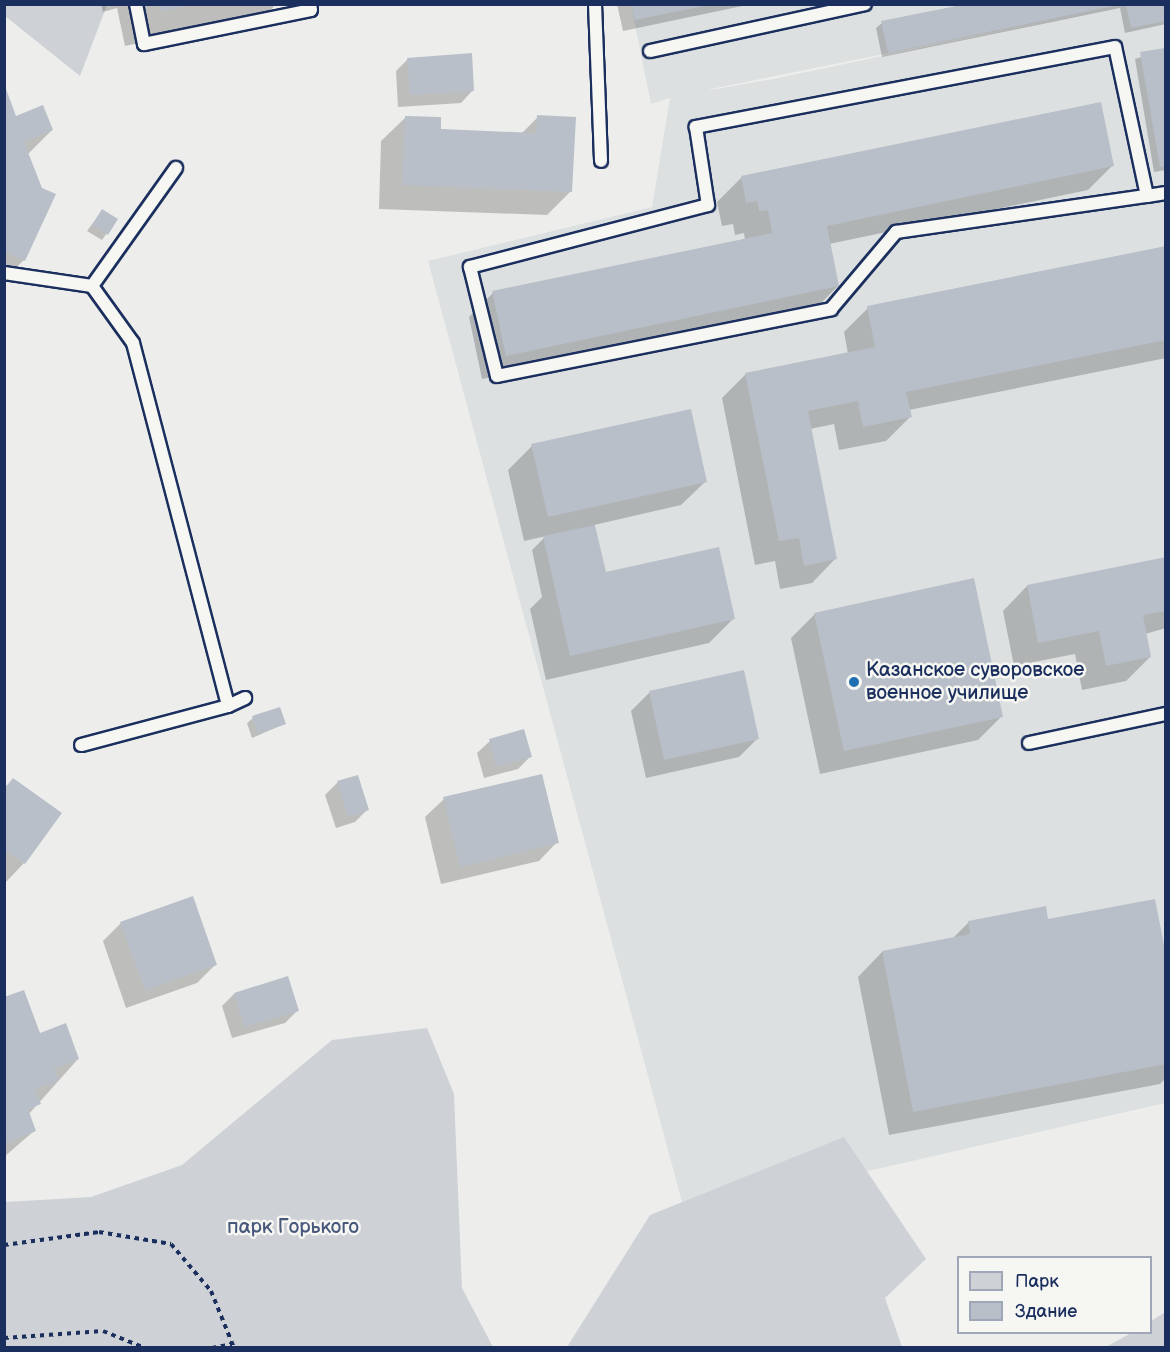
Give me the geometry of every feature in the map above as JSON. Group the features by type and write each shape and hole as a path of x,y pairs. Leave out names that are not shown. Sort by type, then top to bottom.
{"lane":[{"path":"136,4 144,44 310,10 310,4"},
{"path":"595,4 601,161"},
{"path":"650,51 834,8 865,4"},
{"path":"1147,196 1115,47 696,127 708,205 470,267 497,376 831,309 896,232 1147,196 1166,193"},
{"path":"92,286 176,168"},
{"path":"4,273 92,286 133,343 228,706"},
{"path":"81,745 228,706 245,698"},
{"path":"1029,743 1166,714"}],"path":[{"path":"4,1245 99,1232 171,1244 211,1291 233,1346 212,1347"},
{"path":"4,1338 103,1331 145,1347"}],"shaded area":[{"name":"Казанское суворовское военное училище","path":"631,5 1165,5 1165,1103 685,1213 428,261 652,207 670,98 651,104","holes":["1102,10 773,79 710,90"]}],"green space":[{"path":"4,5 107,5 80,76 5,16"},
{"name":"парк Горького","path":"427,1028 454,1094 462,1288 493,1347 5,1347 5,1202 91,1197 182,1165 332,1040"},
{"path":"844,1137 926,1259 885,1298 902,1347 567,1347 650,1215"},
{"path":"1165,1312 1165,1347 1106,1347 1129,1334 1152,1334 1152,1320"}],"building":[{"path":"158,4 189,4 190,5 160,12"},
{"path":"631,4 704,4 704,6 635,20"},
{"path":"961,5 1113,6 888,53 881,21"},
{"path":"1126,5 1166,5 1166,21 1131,28"},
{"path":"1165,48 1166,166 1160,167 1140,52"},
{"path":"472,53 474,91 410,95 407,58"},
{"path":"5,86 16,116 43,105 53,130 24,142 42,188 56,194 25,261 5,252"},
{"path":"1101,102 1114,166 827,226 839,286 506,356 492,291 772,233 768,210 759,211 757,201 746,203 741,176"},
{"path":"537,115 576,117 572,192 402,185 405,116 441,117 441,129 536,133"},
{"path":"102,209 118,219 108,235 92,225"},
{"path":"1166,246 1166,340 906,392 912,417 863,427 858,401 808,411 837,559 804,566 799,538 779,541 745,373 875,347 867,306"},
{"path":"691,409 707,482 548,517 531,444"},
{"path":"595,525 606,572 719,547 735,619 570,656 543,536"},
{"path":"1166,557 1166,611 1143,615 1151,657 1106,666 1099,631 1038,643 1027,585"},
{"path":"974,578 1003,717 844,751 814,613"},
{"path":"744,670 759,739 664,760 649,691"},
{"path":"280,707 286,724 258,734 252,716"},
{"path":"524,729 532,757 496,767 489,739"},
{"path":"542,774 559,843 460,867 443,797"},
{"path":"358,775 369,810 348,817 337,781"},
{"path":"13,778 62,813 25,864 4,849 4,789"},
{"path":"193,896 217,965 145,990 120,922"},
{"path":"1155,899 1166,955 1166,1064 913,1112 882,951 970,934 968,921 1046,906 1048,919"},
{"path":"288,976 299,1011 244,1027 234,993"},
{"path":"24,990 40,1033 66,1023 79,1059 54,1069 59,1081 35,1089 41,1104 28,1109 36,1131 4,1144 4,997"}],"place":[{"name":"Казанское суворовское военное училище","path":"854,682"}]}
